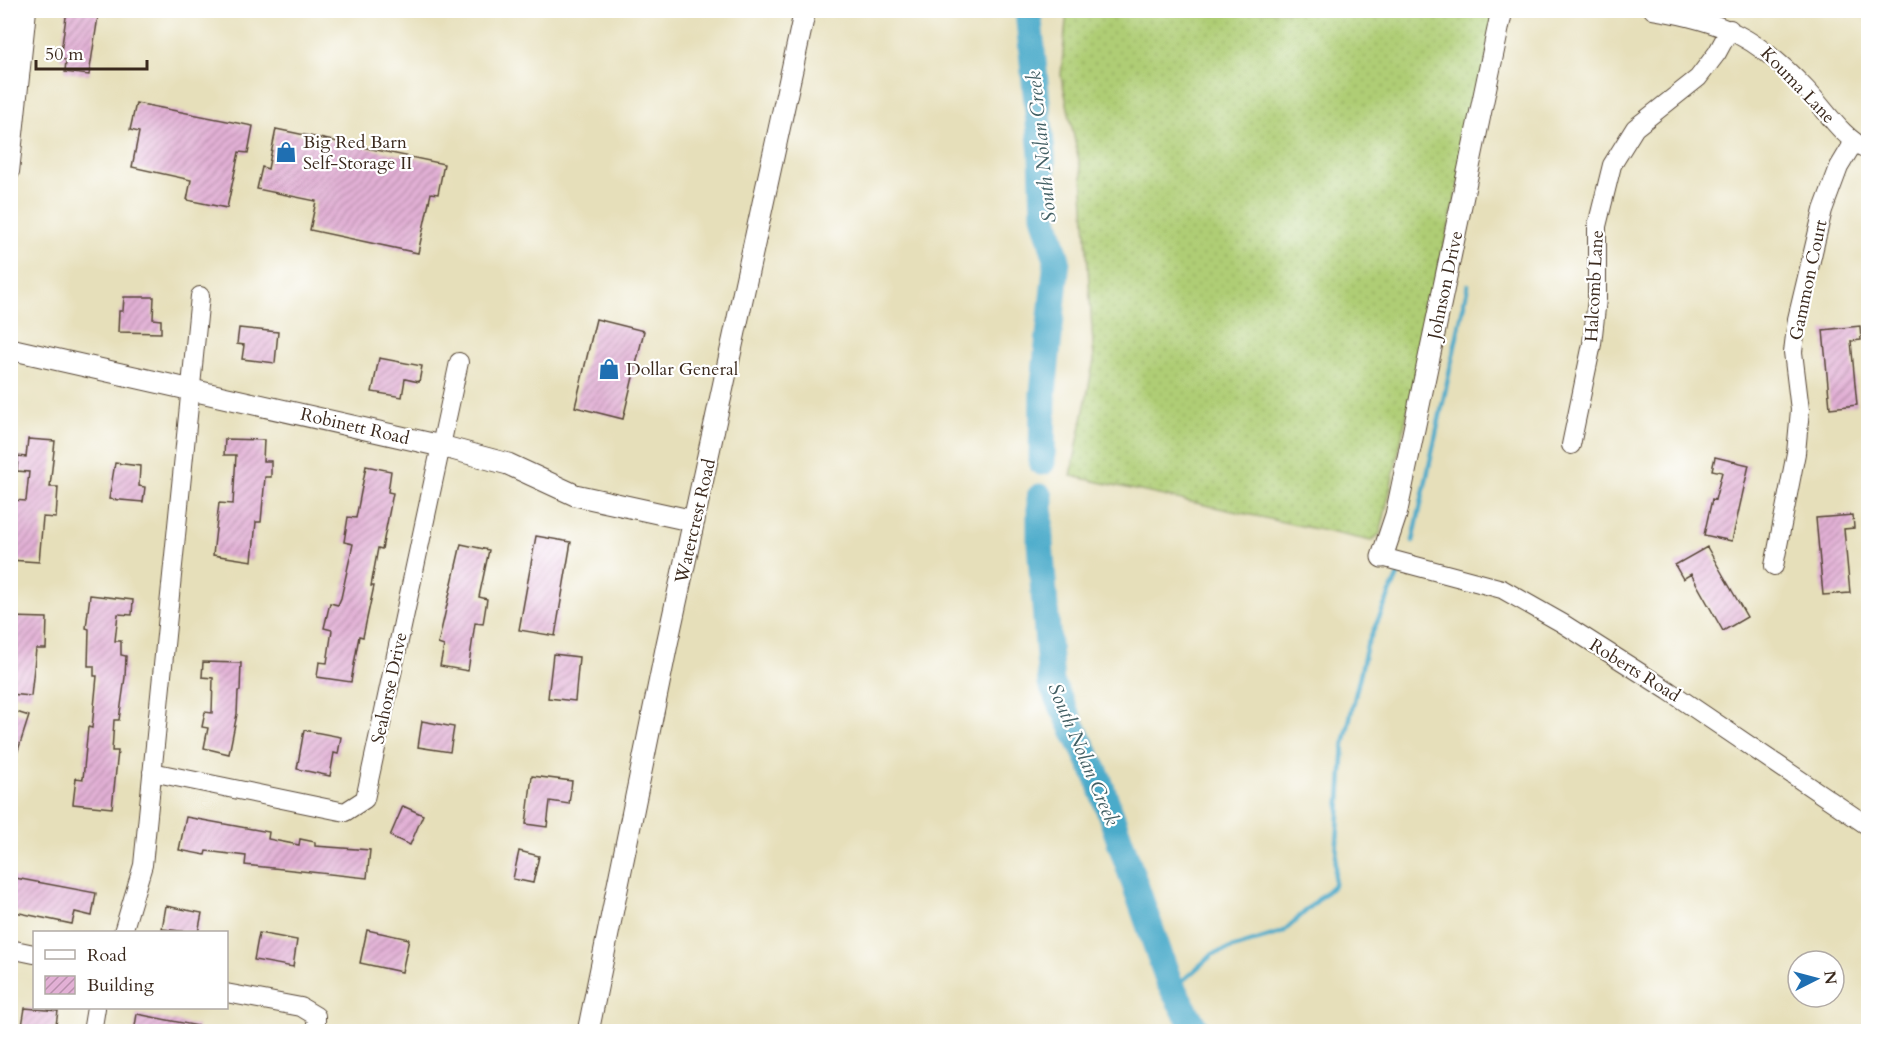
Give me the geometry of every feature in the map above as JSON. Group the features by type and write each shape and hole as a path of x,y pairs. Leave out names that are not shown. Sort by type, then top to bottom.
{"street":[{"path":"10,172 27,10"},
{"name":"Watercrest Road","path":"588,1032 694,521 805,10"},
{"name":"Johnson Drive","path":"1382,556 1396,515 1502,10"},
{"name":"Kouma Lane","path":"1653,10 1696,17 1730,29 1758,44 1785,68 1861,146"},
{"name":"Halcomb Lane","path":"1571,446 1592,344 1598,299 1597,226 1612,165 1635,128 1698,78 1717,54 1730,29"},
{"name":"Gammon Court","path":"1774,566 1797,453 1800,411 1792,352 1797,319 1824,210 1839,167 1861,146"},
{"path":"124,931 143,865 200,296"},
{"name":"Robinett Road","path":"10,349 441,446 508,464 575,495 694,521"},
{"name":"Seahorse Drive","path":"152,772 345,812 365,799 459,362"},
{"name":"Roberts Road","path":"1382,556 1502,589 1562,623 1669,691 1869,826"},
{"path":"10,949 33,954"},
{"path":"228,993 301,1007 316,1024"},
{"path":"92,1032 96,1009"}],"green space":[{"path":"1067,11 1497,11 1380,534 1371,541 1071,476 1094,360 1082,175 1061,75"}],"building":[{"path":"67,10 99,10 89,75 65,72 66,60 60,59"},
{"path":"136,103 253,126 248,153 239,152 227,208 187,200 191,180 132,167 139,132 130,130"},
{"path":"276,129 444,164 438,194 431,193 418,253 310,230 316,201 257,189 262,167 268,169"},
{"path":"124,297 154,297 153,319 161,320 161,333 118,332 119,311 123,311"},
{"name":"Dollar General","path":"596,319 644,331 623,419 575,407"},
{"path":"1860,326 1861,340 1851,341 1857,405 1830,408 1823,330"},
{"path":"239,328 278,332 275,363 242,359 244,345 237,344"},
{"path":"379,358 422,366 419,382 405,379 402,397 372,392"},
{"path":"28,439 55,441 50,487 58,487 56,518 43,517 39,562 10,560 13,500 26,501 29,472 17,471 18,456 26,457"},
{"path":"225,439 264,440 263,461 271,461 271,477 265,477 261,522 256,522 252,561 213,555 219,503 233,504 236,455 224,455"},
{"path":"1715,457 1749,465 1732,541 1704,535 1712,499 1715,500 1722,472 1712,470"},
{"path":"115,463 140,466 139,486 145,487 143,502 109,499"},
{"path":"366,466 391,471 388,492 393,493 382,549 378,548 371,586 374,586 363,637 359,636 351,682 317,677 319,662 327,663 332,630 324,628 330,603 338,605 341,598 353,544 344,542 348,517 356,518"},
{"path":"1853,515 1854,528 1844,529 1850,593 1823,595 1816,518"},
{"path":"536,536 571,542 555,636 519,630"},
{"path":"461,544 489,550 479,597 487,599 483,624 475,623 468,671 440,666 444,646 438,644"},
{"path":"1707,547 1747,617 1723,631 1691,574 1683,579 1675,565"},
{"path":"90,595 133,600 132,615 118,614 115,641 121,641 121,655 126,656 119,720 114,720 112,751 118,751 112,808 73,804 76,778 83,779 88,727 92,728 97,676 94,676 94,666 88,666 89,629 86,628"},
{"path":"10,617 47,618 46,649 36,649 31,696 10,694"},
{"path":"553,654 579,657 575,701 548,698"},
{"path":"203,662 241,663 237,714 229,754 204,748 208,728 202,727 205,712 212,713 213,678 202,677"},
{"path":"10,710 29,716 13,766 10,765"},
{"path":"422,721 454,727 450,752 418,747"},
{"path":"304,730 341,737 338,754 334,753 330,776 297,769"},
{"path":"532,776 572,781 569,804 550,801 547,827 526,824"},
{"path":"403,806 423,815 410,845 390,836"},
{"path":"186,817 269,832 268,839 299,845 300,839 315,842 315,846 370,850 367,878 245,865 246,856 206,851 205,855 179,850"},
{"path":"519,851 539,856 533,883 513,879"},
{"path":"10,877 96,893 92,916 75,912 72,924 10,911"},
{"path":"166,906 202,913 198,931 162,929"},
{"path":"367,930 409,939 402,972 360,963"},
{"path":"259,933 297,940 293,967 254,960"},
{"path":"25,1008 58,1011 55,1032 21,1032"},
{"path":"137,1014 198,1026 197,1032 134,1032"}],"waterway":[{"name":"South Nolan Creek","path":"1028,10 1042,154 1044,215 1057,260 1043,393 1042,462"},
{"path":"1413,541 1468,285"},
{"name":"South Nolan Creek","path":"1040,497 1040,543 1051,683 1098,778 1169,982 1197,1032"},
{"path":"1173,989 1213,954 1283,932 1334,885 1344,744 1367,645 1398,575"}],"place":[{"name":"Big Red Barn Self-Storage II","path":"286,152"},
{"name":"Dollar General","path":"609,369"}]}
